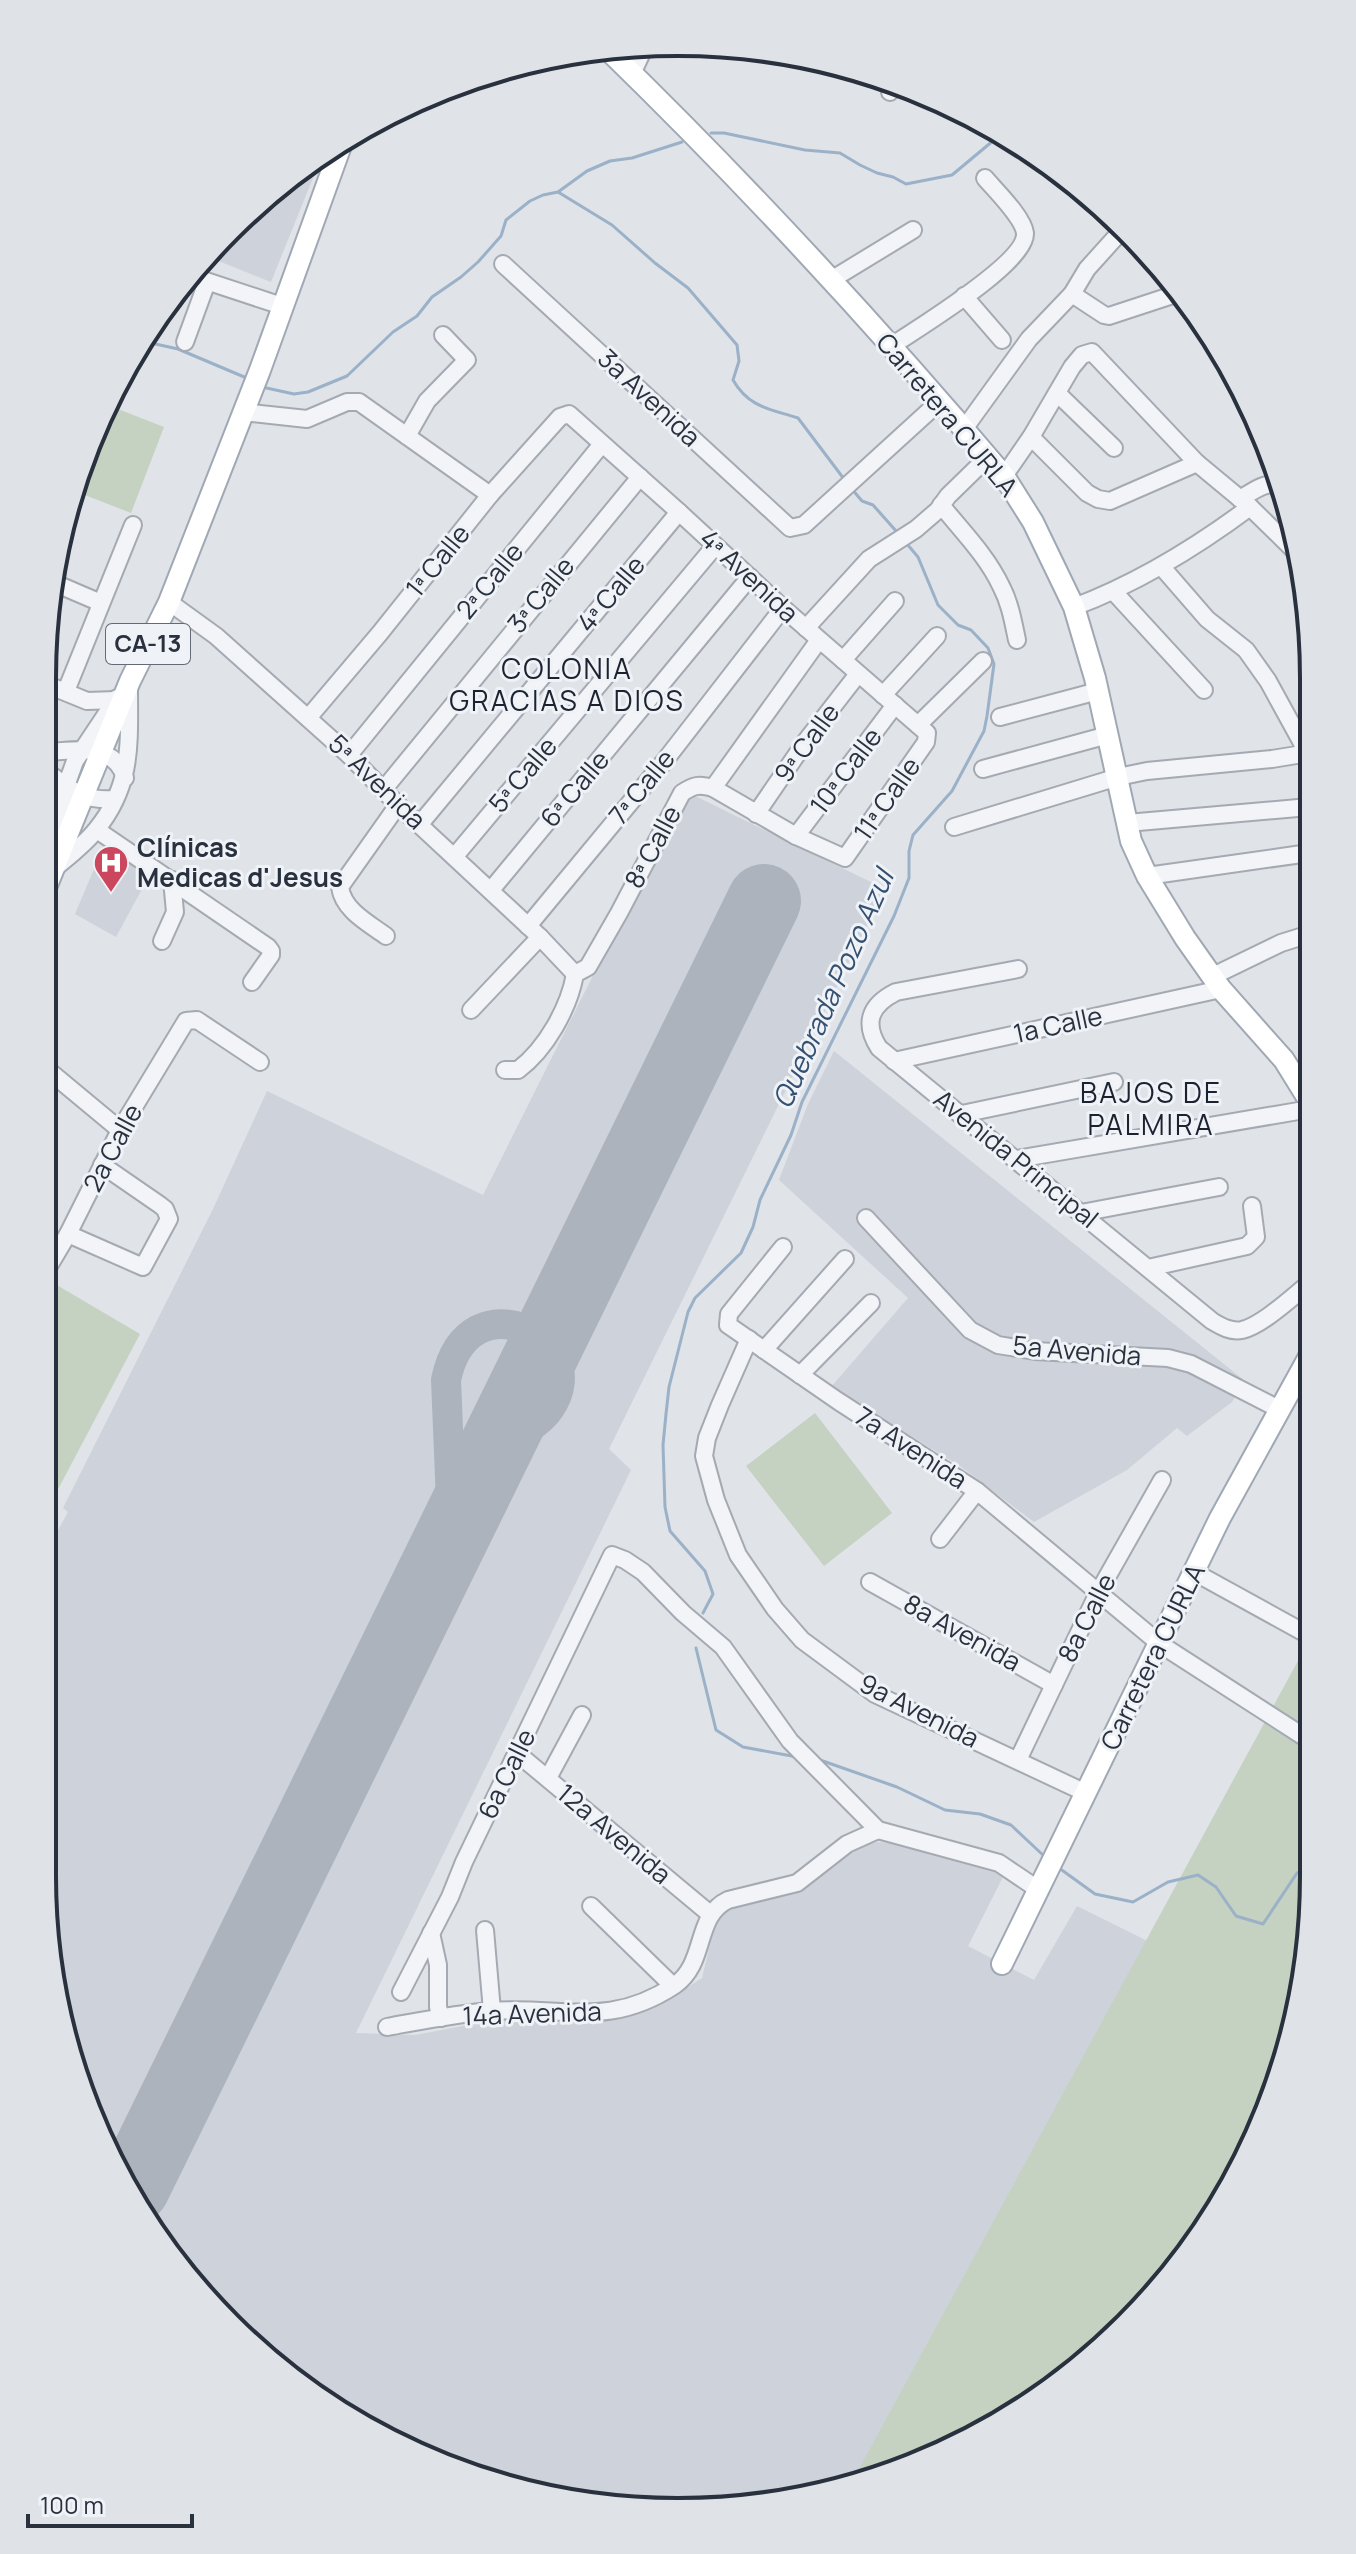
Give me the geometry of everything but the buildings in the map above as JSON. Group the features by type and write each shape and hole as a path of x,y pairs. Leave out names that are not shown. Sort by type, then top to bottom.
{"main road":[{"name":"Carretera CURLA","path":"617,59 786,229 1004,476 1033,522 1074,607 1098,691 1131,841 1147,876 1185,938 1217,982 1284,1060 1300,1086"},
{"name":"CA-13","path":"56,861 74,791 102,752 130,681 169,602 260,370 336,158"},
{"name":"Carretera CURLA","path":"1002,1964 1220,1518 1300,1374"}],"street":[{"path":"632,74 640,57"},
{"path":"890,347 983,285 1012,258 1025,239 1021,221 985,178"},
{"path":"831,280 913,230"},
{"path":"964,429 1029,339 1072,294 1087,269 1116,236"},
{"name":"3a Avenida","path":"503,264 790,528 804,525 939,402"},
{"path":"201,280 282,306"},
{"path":"185,342 207,282"},
{"path":"1072,294 1109,316 1169,296"},
{"path":"964,296 1002,340"},
{"path":"407,436 427,401 467,360 443,335"},
{"path":"1004,476 1077,361 1082,355 1092,352 1197,463 1284,541"},
{"path":"1057,393 1114,448"},
{"path":"247,402 307,419 352,401 359,402 490,495"},
{"name":"4ª Avenida","path":"573,416 783,608 923,729"},
{"name":"1ª Calle","path":"308,718 490,495 560,417 573,416"},
{"path":"1031,437 1087,493 1110,501 1197,463"},
{"name":"2ª Calle","path":"349,755 602,444"},
{"path":"806,628 869,559 901,538 941,505 988,457"},
{"name":"3ª Calle","path":"384,789 640,477"},
{"path":"1074,607 1114,592 1205,541 1263,486 1269,484"},
{"path":"941,505 1001,584 1010,606 1017,640"},
{"name":"4ª Calle","path":"420,824 679,512"},
{"path":"66,691 133,525"},
{"name":"5ª Calle","path":"455,856 715,546"},
{"path":"1161,566 1207,619 1246,650 1268,681 1300,737"},
{"name":"6ª Calle","path":"491,890 750,577"},
{"path":"63,587 101,603"},
{"path":"1114,592 1204,690"},
{"path":"843,660 895,601"},
{"name":"5ª Avenida","path":"169,602 216,636 349,755 575,974"},
{"name":"7ª Calle","path":"471,1010 783,608"},
{"name":"10ª Calle","path":"796,836 937,636"},
{"name":"8ª Calle","path":"505,1070 518,1070 530,1061 550,1033 575,974 584,970 596,953 682,793 701,784 713,788 819,640"},
{"path":"923,729 983,661"},
{"name":"9ª Calle","path":"756,814 806,741 858,674"},
{"path":"74,791 81,750 130,681"},
{"path":"56,867 97,830 125,778 129,757 130,681"},
{"path":"56,688 87,701 116,700"},
{"path":"1000,717 1098,691"},
{"path":"87,701 99,723"},
{"name":"11ª Calle","path":"796,836 841,858 846,857 926,742 923,729"},
{"path":"983,769 1108,735"},
{"path":"954,827 1118,777 1147,771 1272,759 1300,750"},
{"path":"56,752 102,752 118,762 125,778"},
{"path":"56,778 74,791 101,800 115,799"},
{"path":"713,788 796,836"},
{"path":"56,801 74,791"},
{"path":"386,936 352,910 342,899 340,887 398,805"},
{"path":"1127,823 1300,808"},
{"path":"97,830 268,947 271,955 252,982"},
{"path":"1147,876 1300,854"},
{"path":"162,941 175,912 172,880"},
{"name":"1a Calle","path":"894,1061 1217,982 1281,943 1300,937"},
{"name":"Avenida Principal","path":"1018,969 910,989 883,998 874,1009 870,1030 879,1048 894,1061 1212,1321 1226,1329 1240,1330 1254,1325 1300,1290"},
{"name":"2a Calle","path":"56,1254 120,1130 186,1021 197,1020 260,1062"},
{"path":"56,1077 120,1130"},
{"path":"962,1114 1114,1082"},
{"path":"1017,1159 1300,1111"},
{"path":"68,1234 140,1267 146,1265 169,1219 160,1205 102,1165"},
{"path":"1081,1213 1219,1187"},
{"path":"1148,1268 1247,1246 1256,1237 1252,1206"},
{"name":"5a Avenida","path":"866,1218 970,1330 998,1345 1035,1351 1168,1358 1191,1364 1281,1410"},
{"name":"7a Avenida","path":"783,1247 729,1314 728,1325 977,1491 1160,1644 1300,1734"},
{"path":"764,1350 845,1259"},
{"path":"800,1375 871,1303"},
{"name":"9a Avenida","path":"749,1339 707,1438 704,1456 716,1500 738,1555 775,1609 802,1640 875,1694 1086,1793"},
{"name":"8a Calle","path":"1018,1760 1098,1593 1162,1480"},
{"path":"940,1539 977,1491"},
{"name":"6a Calle","path":"401,1992 612,1555 643,1572 683,1613 723,1647 790,1741 878,1830"},
{"path":"1194,1572 1300,1630"},
{"name":"8a Avenida","path":"870,1582 1054,1685"},
{"path":"548,1778 582,1715"},
{"name":"12a Avenida","path":"518,1754 710,1914"},
{"path":"591,1906 673,1986 692,1968 710,1914 717,1905 797,1883 847,1844 878,1830 999,1863 1039,1890"},
{"path":"485,1930 492,2011"},
{"path":"431,1933 438,1965 441,2018"},
{"name":"14a Avenida","path":"387,2027 492,2011 614,2012 673,1986"}],"shaded area":[{"path":"315,174 271,282 217,260 268,210"},
{"path":"684,794 691,794 885,889 609,1449 631,1470 356,2033 415,2035 494,2020 609,2020 634,2014 671,1998 702,1978 716,1920 721,1912 799,1889 862,1846 877,1842 1004,1875 968,1946 1034,1980 1077,1906 1248,1991 1248,2125 1217,2187 1195,2222 1146,2286 1088,2344 1024,2393 989,2415 916,2451 839,2477 759,2493 719,2497 637,2497 597,2493 517,2477 478,2465 440,2451 367,2415 332,2393 268,2344 210,2286 185,2255 139,2187 120,2151 103,2114 77,2037 61,1957 57,1917 56,1534 68,1512 63,1508 213,1209 267,1091 483,1195"},
{"name":"Clínicas Medicas d'Jesus","path":"103,848 149,876 116,937 75,914"},
{"path":"834,1051 1245,1381 1232,1402 1187,1436 1177,1428 1127,1470 1034,1522 960,1466 831,1387 908,1298 779,1180 808,1104"}],"green space":[{"path":"117,409 164,427 131,513 84,495"},
{"path":"56,1285 140,1334 56,1493"},
{"path":"815,1413 892,1513 824,1566 746,1466"},
{"path":"1300,1657 1300,1876 1295,1957 1279,2037 1267,2076 1253,2114 1217,2187 1195,2222 1146,2286 1088,2344 1057,2369 989,2415 953,2434 858,2471"}],"waterway":[{"path":"711,133 840,153 906,184 952,175 993,141"},
{"path":"558,192 587,171 610,161 632,158 682,142"},
{"name":"Quebrada Pozo Azul","path":"262,387 294,394 308,392 347,376 393,332 417,316 432,297 478,262 501,236 506,220 530,201 558,192 612,225 688,288 737,345 739,361 733,380 739,389 761,406 798,418 844,479"},
{"name":"Quebrada Pozo Azul","path":"154,344 178,349 249,379"},
{"name":"Quebrada Pozo Azul","path":"851,488 862,501 873,505 897,532"},
{"name":"Quebrada Pozo Azul","path":"703,1613 713,1594 705,1571 670,1531 665,1507 663,1445 669,1387 688,1312 695,1298 741,1253 802,1102 894,916 909,878 909,851 913,835 952,791 984,731 987,716 994,664 988,648 971,630 958,625 938,605 918,557 907,544"},
{"name":"Quebrada Pozo Azul","path":"696,1648 716,1730 743,1747 797,1757"},
{"name":"Quebrada Pozo Azul","path":"820,1760 897,1787 945,1810 980,1814 1011,1825 1044,1856"},
{"name":"Quebrada Pozo Azul","path":"1059,1868 1095,1894 1133,1902 1168,1882 1198,1875 1216,1887 1236,1916 1263,1924 1300,1871"}],"taxiway":[{"path":"447,1548 452,1525 446,1380 459,1348 478,1330 501,1324 524,1329 543,1341 556,1360 560,1383 545,1414 495,1449"}],"runway":[{"path":"136,2181 764,901"}],"place":[{"name":"Clínicas Medicas d'Jesus","path":"111,894"}],"district":[{"name":"COLONIA GRACIAS A DIOS","path":"567,685"},
{"name":"BAJOS DE PALMIRA","path":"1151,1109"}]}
